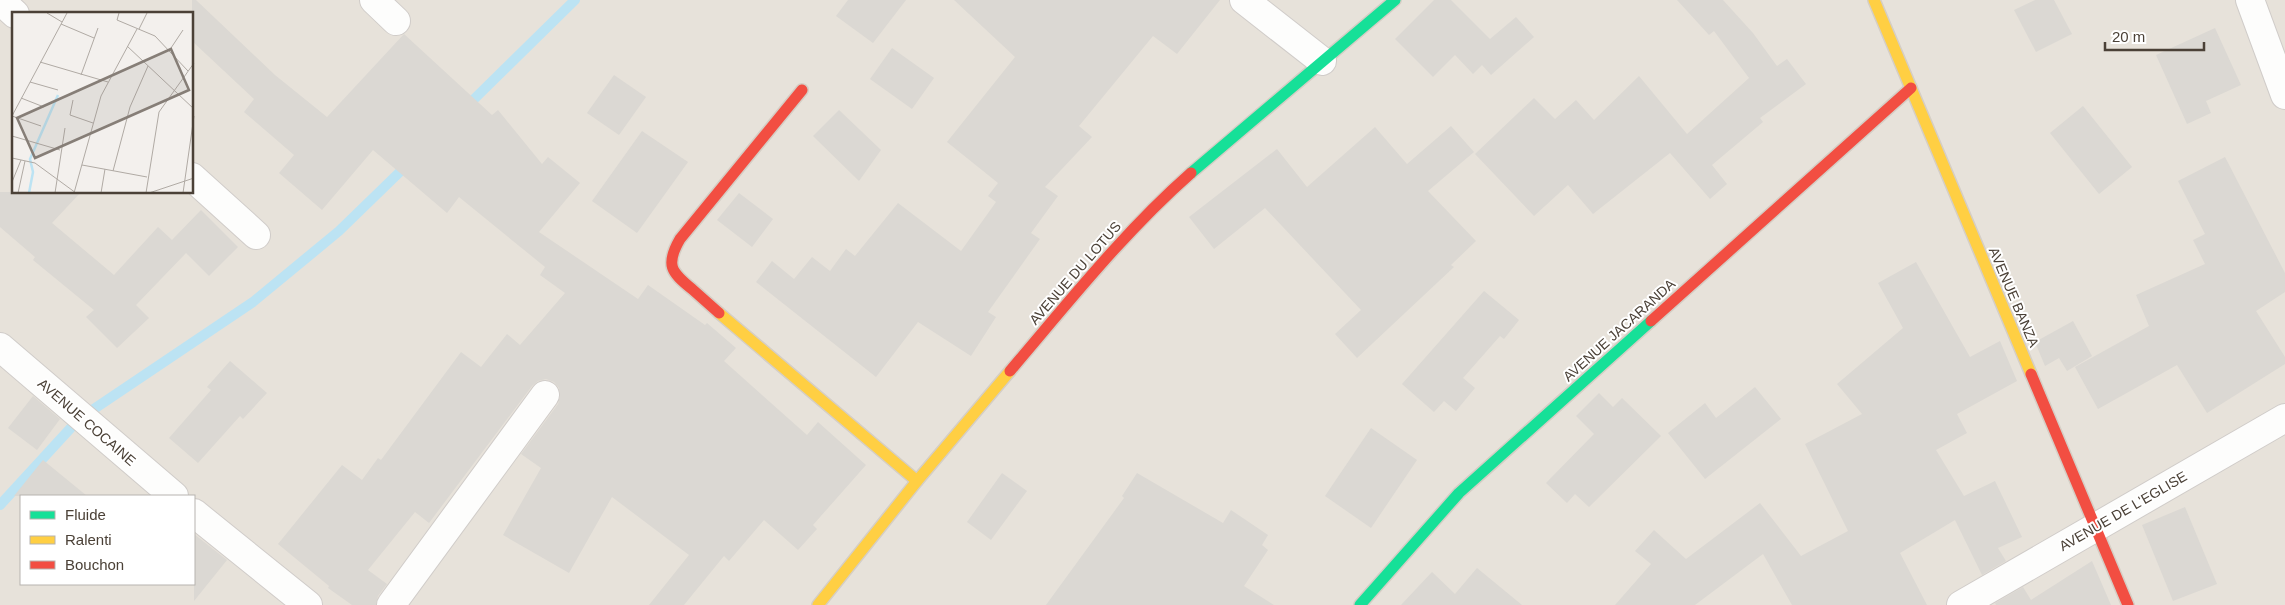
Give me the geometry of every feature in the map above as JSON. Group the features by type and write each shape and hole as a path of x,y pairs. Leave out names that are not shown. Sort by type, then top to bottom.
{"street":[{"path":"0,0 13,12"},
{"path":"374,0 396,21"},
{"path":"1244,0 1322,61"},
{"name":"AVENUE DU LOTUS","path":"818,605 917,481 1123,239 1174,188 1395,0"},
{"name":"AVENUE BANZA","path":"1874,0 2128,605"},
{"path":"2258,3 2285,95"},
{"name":"AVENUE JACARANDA","path":"1360,605 1459,493 1911,88"},
{"path":"802,90 680,239 671,256 670,265 674,274 917,481"},
{"path":"194,179 256,236"},
{"name":"AVENUE COCAINE","path":"0,347 92,428 173,495"},
{"path":"392,605 546,396"},
{"name":"AVENUE DE L'EGLISE","path":"1961,605 2285,418"},
{"path":"195,514 308,605"}],"shaded area":[{"path":"0,0 2285,0 2285,605 0,605"}],"building":[{"path":"192,0 196,0 275,75 327,117 404,34 492,115 498,110 542,164 548,157 580,183 539,232 638,299 648,285 705,325 707,323 736,348 724,361 807,435 818,422 866,465 813,525 817,529 798,550 764,520 729,561 724,556 684,605 649,605 689,555 612,497 569,573 503,535 541,468 521,454 558,404 560,397 559,388 554,382 546,379 538,381 532,386 429,523 415,512 368,570 387,584 378,596 376,605 352,605 328,588 329,586 278,544 342,465 362,480 378,458 381,460 461,352 481,367 507,334 520,345 565,293 540,275 545,267 459,197 447,213 373,150 322,210 279,173 294,155 244,112 254,99 194,43 194,12 192,12"},
{"path":"848,0 906,0 873,43 836,16"},
{"path":"954,0 1220,0 1177,54 1153,36 1079,126 1092,137 1045,187 1058,196 1031,233 1040,239 988,312 996,317 971,356 918,322 876,377 756,282 772,261 794,279 812,257 830,271 846,249 855,256 898,203 961,251 996,202 988,196 998,183 947,142 1015,57"},
{"path":"1434,0 1451,0 1490,39 1516,17 1534,37 1491,75 1482,65 1473,74 1455,55 1433,77 1395,39"},
{"path":"1677,0 1723,0 1753,33 1777,66 1787,59 1806,84 1760,118 1763,122 1712,165 1727,184 1710,199 1670,153 1593,214 1568,185 1534,216 1475,154 1534,98 1555,119 1576,100 1594,120 1639,76 1687,134 1749,78 1714,31 1709,35"},
{"path":"2035,0 2054,0 2072,34 2036,52 2014,10"},
{"path":"2215,28 2241,85 2206,101 2211,113 2187,124 2156,55"},
{"path":"892,48 934,78 912,109 870,79"},
{"path":"614,75 646,97 619,135 587,113"},
{"path":"2083,106 2132,167 2099,194 2050,133"},
{"path":"839,110 881,150 859,181 813,136"},
{"path":"1451,126 1474,152 1428,191 1476,241 1451,265 1454,267 1357,358 1335,334 1361,310 1265,208 1214,249 1189,217 1277,149 1307,187 1375,127 1407,164"},
{"path":"642,131 688,162 637,233 592,201"},
{"path":"2225,157 2285,273 2285,292 2256,311 2285,357 2285,364 2207,413 2177,365 2098,409 2075,367 2149,326 2136,295 2205,264 2193,240 2205,234 2178,181"},
{"path":"0,192 12,192 12,194 79,194 52,223 114,275 158,227 172,240 201,210 238,247 209,276 186,253 136,305 149,318 117,348 86,317 94,310 33,260 35,257 0,227"},
{"path":"739,193 773,219 752,247 717,220"},
{"path":"1916,262 1970,357 2000,341 2017,381 1957,414 1967,433 1936,450 1964,496 1995,481 2022,537 1998,548 2006,561 1982,575 1955,520 1900,553 1927,605 1792,605 1763,554 1695,605 1615,605 1651,564 1635,551 1654,530 1686,559 1760,503 1801,556 1848,531 1805,444 1862,414 1837,384 1903,328 1878,283"},
{"path":"1484,291 1519,320 1504,339 1500,336 1463,378 1475,388 1456,411 1444,401 1434,412 1402,384"},
{"path":"2073,321 2092,356 2067,371 2059,358 2045,366 2035,342"},
{"path":"230,361 267,393 243,419 240,416 198,463 169,438 211,390 207,387"},
{"path":"1755,387 1781,419 1705,479 1668,433 1705,403 1716,418"},
{"path":"1599,393 1613,407 1622,398 1661,436 1589,507 1575,494 1567,503 1546,483 1594,434 1576,416"},
{"path":"33,396 60,419 37,450 8,428"},
{"path":"1371,428 1417,460 1371,528 1325,496"},
{"path":"43,460 86,495 20,495 14,496"},
{"path":"1002,473 1027,491 991,540 967,522"},
{"path":"1137,473 1223,523 1231,510 1268,535 1262,545 1268,550 1244,586 1274,605 1046,605 1124,498 1122,496"},
{"path":"2185,507 2217,584 2173,601 2142,525"},
{"path":"195,535 227,560 194,601 195,585"},
{"path":"2092,561 2111,605 1996,605 1995,603 2023,587 2031,600"},
{"path":"1477,568 1522,605 1401,605 1432,572 1455,594"}],"waterway":[{"path":"465,108 575,0"},
{"path":"0,505 79,419 253,302 339,231 408,164"}],"traffic: fast":[{"path":"1191,173 1395,0"},
{"path":"1360,605 1459,493 1651,321"}],"traffic: slow":[{"path":"1874,0 2031,374"},
{"path":"719,313 917,481"},
{"path":"818,605 917,481 1010,371"}],"traffic: jam":[{"path":"1651,321 1911,88"},
{"path":"719,313 675,273 672,267 675,248 680,239 802,90"},
{"path":"1010,371 1120,244 1191,173"},
{"path":"2031,374 2128,605"}]}
